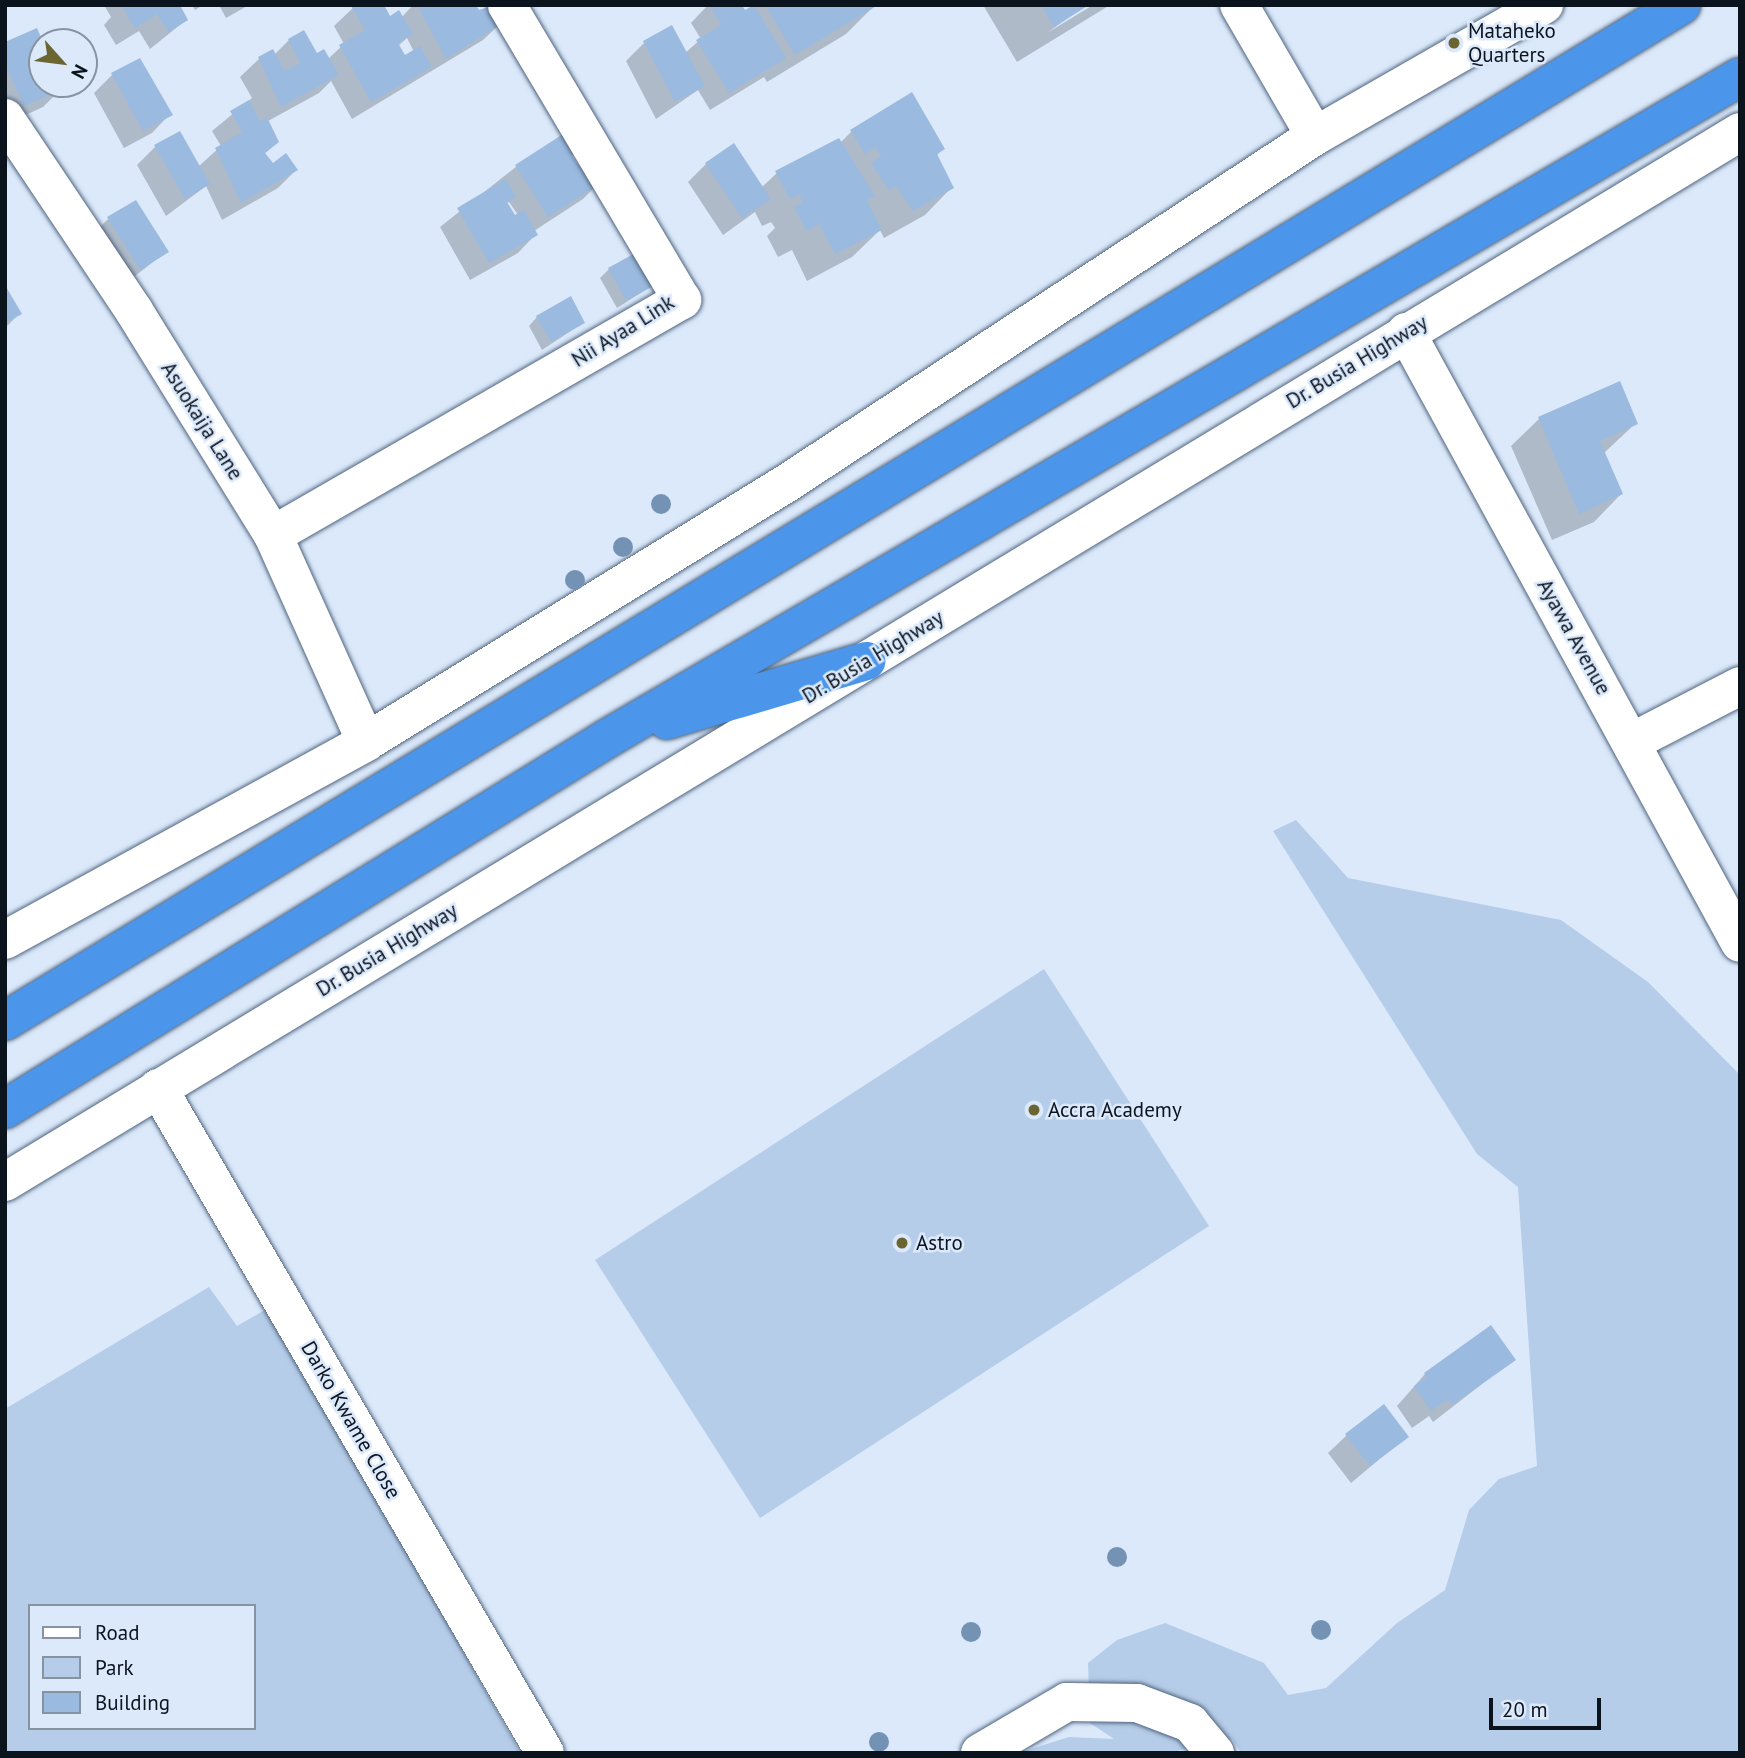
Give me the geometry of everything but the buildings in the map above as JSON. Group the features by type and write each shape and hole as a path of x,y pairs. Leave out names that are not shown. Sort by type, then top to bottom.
{"highway":[{"path":"5,1021 1681,5"},
{"path":"5,1109 608,738 1740,77"},
{"path":"608,738 866,661"}],"street":[{"name":"Nii Ayaa Link","path":"273,535 682,300 507,5"},
{"path":"1239,5 1315,136"},
{"path":"5,940 366,742 784,485 1315,136 1544,5"},
{"name":"Asuokaija Lane","path":"5,118 134,311 273,535 366,742"},
{"name":"Dr. Busia Highway","path":"5,1182 1740,132"},
{"name":"Ayawa Avenue","path":"1406,332 1740,943"},
{"path":"1632,742 1740,686"},
{"name":"Darko Kwame Close","path":"158,1088 545,1753"},
{"path":"980,1753 1067,1702 1137,1703 1190,1723 1215,1753"}],"green space":[{"path":"1296,820 1348,878 1561,920 1648,982 1740,1075 1740,1753 1241,1753 1232,1739 1168,1753 1018,1753 1069,1737 1114,1739 1090,1723 1088,1663 1117,1640 1165,1623 1264,1663 1288,1695 1326,1688 1397,1623 1445,1590 1469,1510 1499,1479 1537,1466 1518,1187 1477,1154 1273,831"},
{"name":"Astro","path":"1044,969 1209,1226 760,1518 595,1260"},
{"path":"209,1287 237,1326 270,1307 520,1753 5,1753 5,1409"}],"place":[{"name":"Mataheko Quarters","path":"1454,43"},
{"name":"Accra Academy","path":"1034,1110"},
{"name":"Astro","path":"902,1243"}]}
